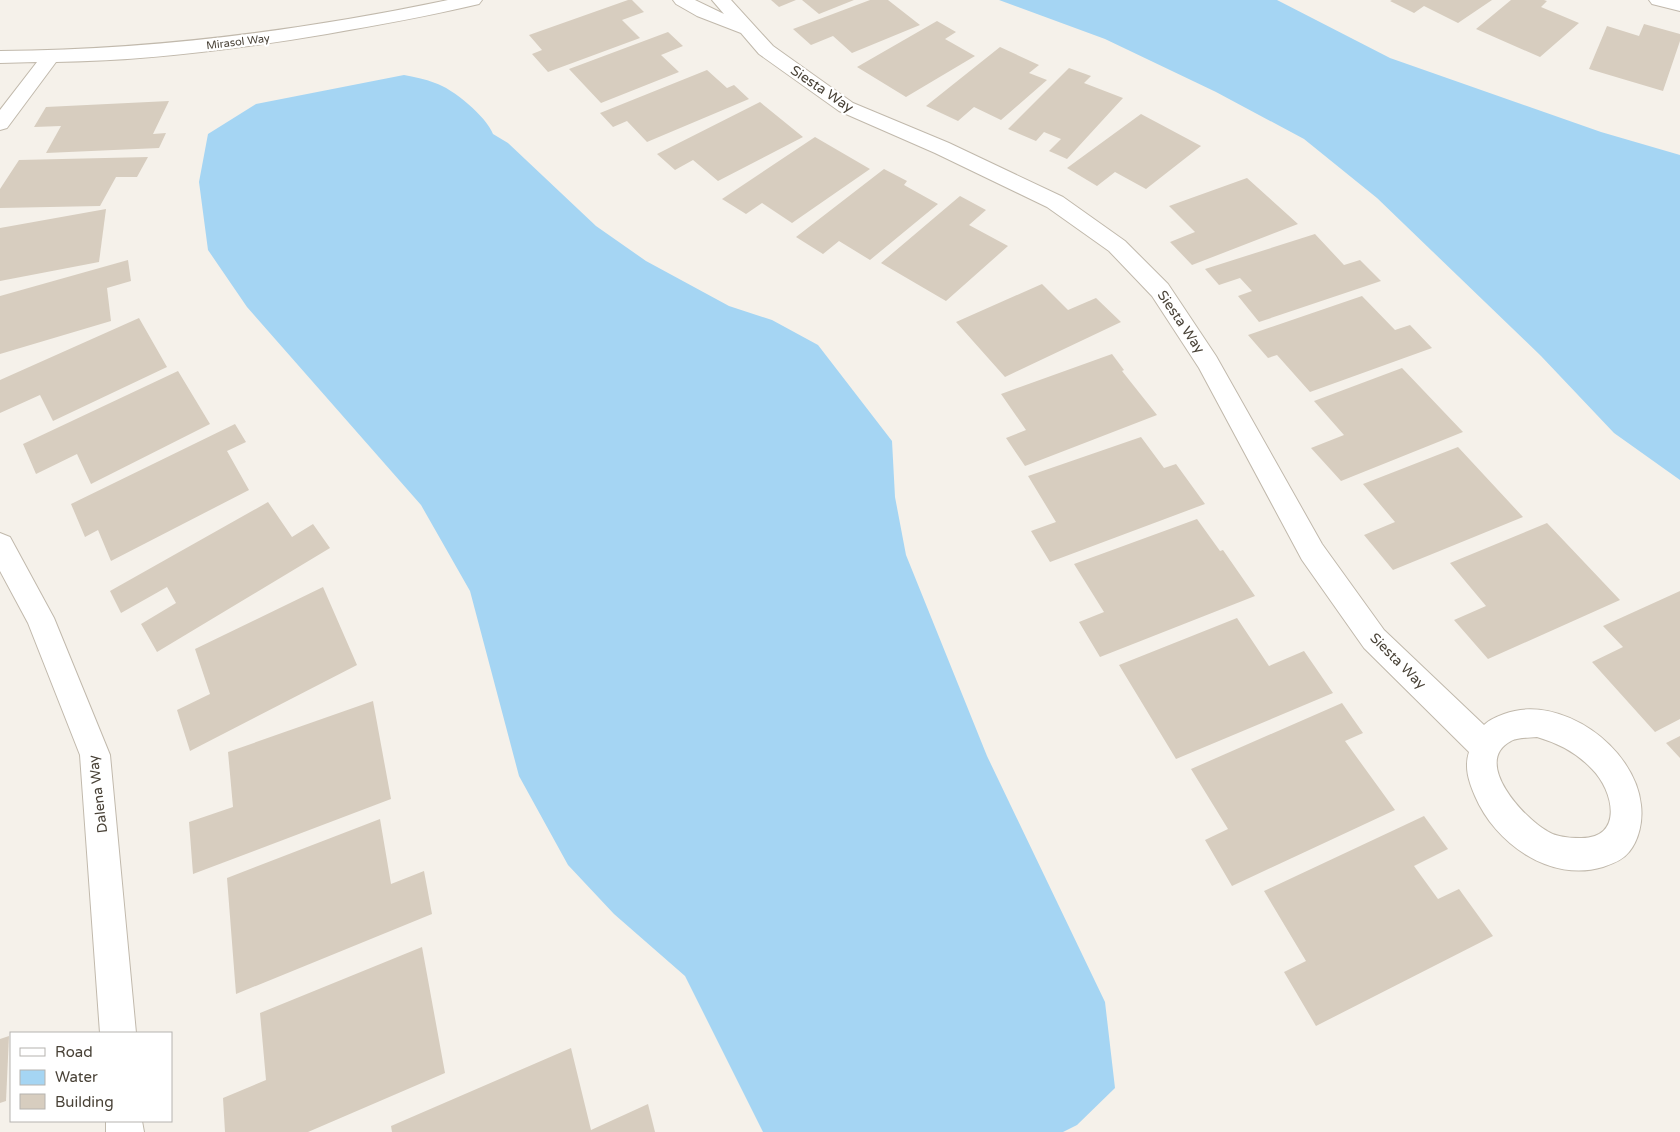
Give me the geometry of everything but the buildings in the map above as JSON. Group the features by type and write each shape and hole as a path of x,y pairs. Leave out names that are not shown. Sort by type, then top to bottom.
{"street":[{"name":"Mirasol Way","path":"2,60 52,55 176,49 250,41 385,19 472,0"},
{"name":"Siesta Way","path":"682,0 703,12 749,32"},
{"name":"Siesta Way","path":"720,0 766,50 846,107 942,148 1055,202 1117,246 1160,290 1208,362 1312,552 1374,639 1486,748"},
{"path":"1658,0 1680,6"},
{"path":"0,124 52,55"},
{"name":"Dalena Way","path":"0,545 40,618 95,755 118,1032"},
{"path":"1537,723 1561,729 1585,742 1606,761 1620,783 1625,798 1627,806 1625,827 1616,843 1600,852 1580,855 1557,852 1534,842 1513,826 1497,807 1486,786 1482,766 1486,748 1497,733 1515,724 1537,723"}],"water":[{"path":"999,0 1277,0 1390,58 1601,132 1680,155 1680,480 1614,433 1541,356 1377,198 1304,139 1216,92 1105,39"},
{"path":"404,75 435,83 459,97 484,120 493,134 508,143 596,226 646,261 729,306 772,320 818,345 892,441 895,497 906,555 987,756 1105,1002 1115,1088 1077,1125 1063,1132 763,1132 685,976 614,914 568,865 519,776 470,591 421,505 247,307 208,250 199,182 208,134 256,104"}]}
